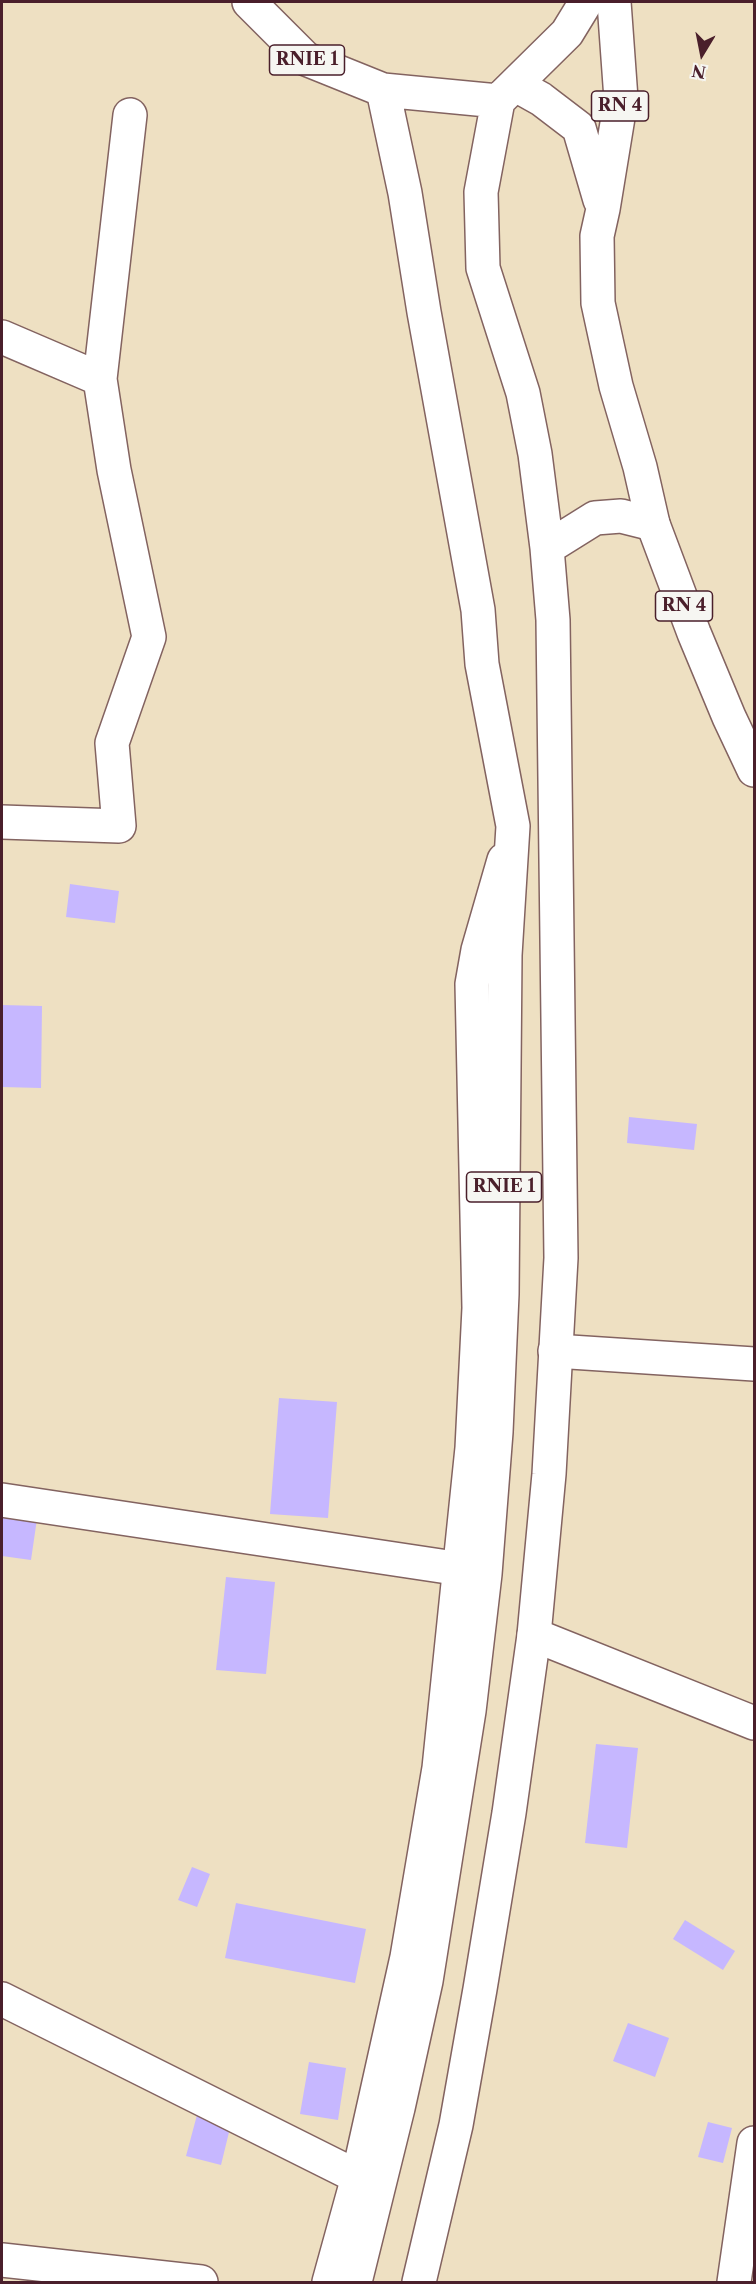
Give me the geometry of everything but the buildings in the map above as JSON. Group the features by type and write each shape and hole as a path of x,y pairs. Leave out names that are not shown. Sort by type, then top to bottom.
{"main road":[{"name":"RNIE 1","path":"249,2 306,59 383,90 507,93 481,192 483,268 523,393 547,548 552,621 561,1222 549,1474 534,1635 509,1813 456,2125 419,2283"},
{"path":"507,93 567,33 586,2"},
{"name":"RN 4","path":"614,2 621,99 597,236 598,303 616,386 640,467 653,524 694,633 754,770"},
{"name":"RNIE 1","path":"355,2283 398,2108 426,1981 470,1711 485,1574 496,1431 502,1294 505,955 513,826 482,664 478,610 424,312 405,193 383,90"},
{"name":"RN 4","path":"507,93 541,99 579,128 603,209"},
{"path":"2,822 119,826 112,743 149,637 114,470 100,379 130,116"},
{"path":"2,337 100,379"},
{"path":"547,548 595,518 621,516 653,524"},
{"path":"329,2283 358,2177 407,1957 439,1768 472,1448 479,1308 472,984 478,950 513,826"},
{"path":"555,1352 754,1364"},
{"path":"2,1500 461,1569"},
{"path":"534,1635 754,1722"},
{"path":"2,2000 358,2177"},
{"path":"734,2283 754,2143"},
{"path":"2,2260 201,2283"}]}
